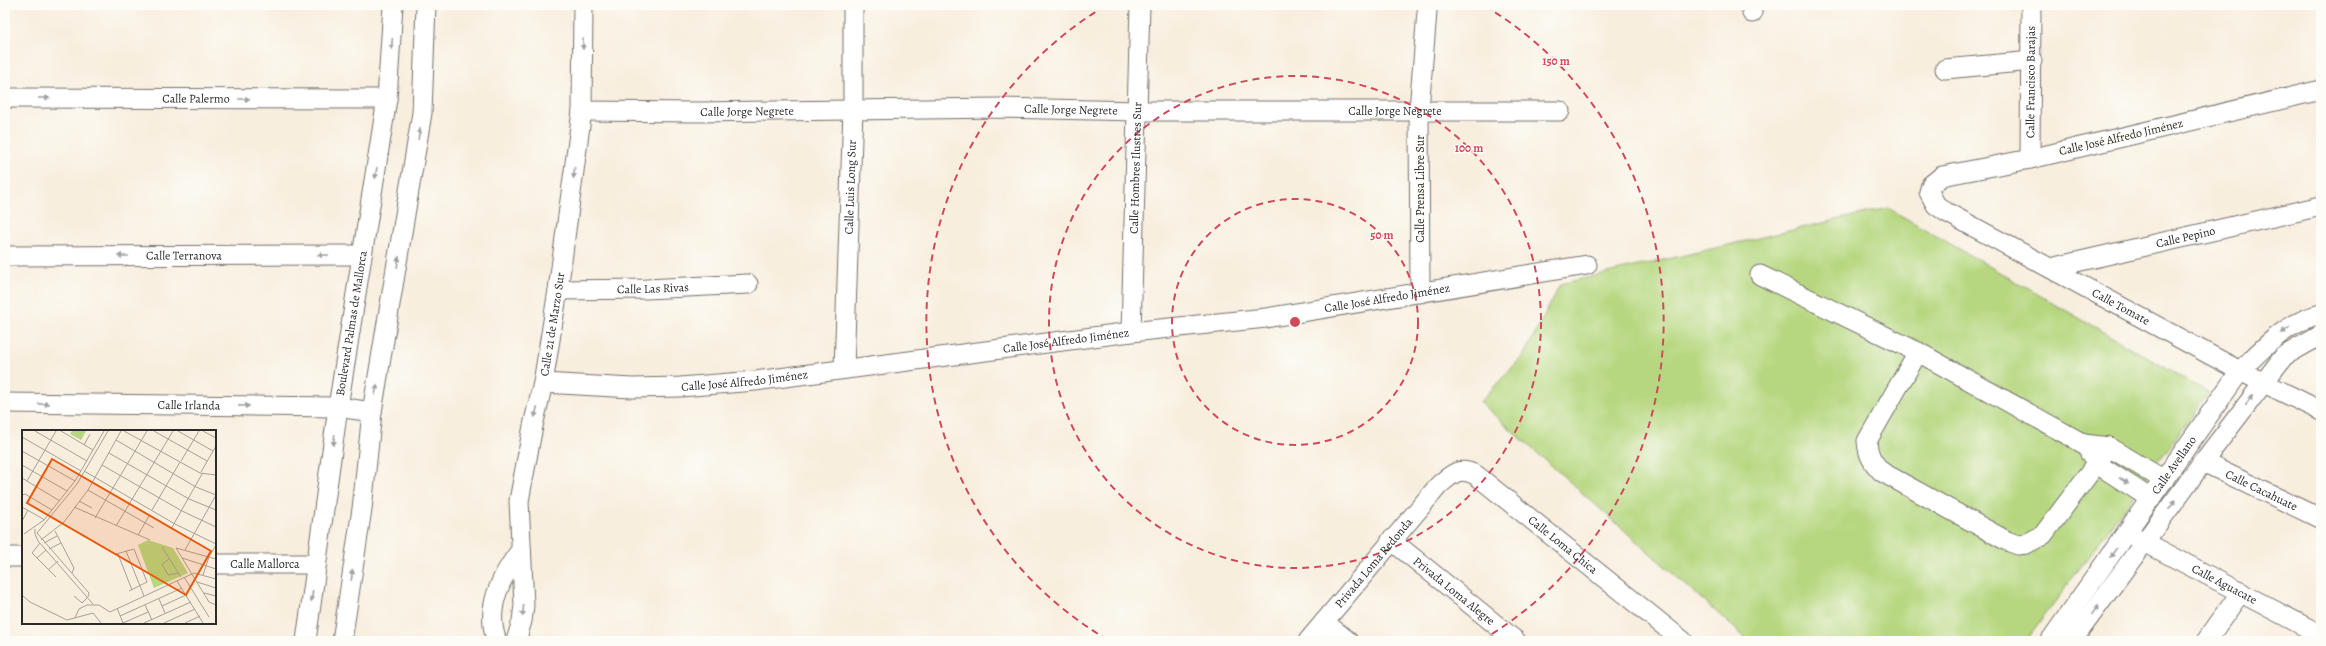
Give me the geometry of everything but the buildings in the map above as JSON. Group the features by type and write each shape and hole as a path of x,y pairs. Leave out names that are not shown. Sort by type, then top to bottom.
{"street":[{"name":"Boulevard Palmas de Mallorca","path":"306,641 338,407 387,99 393,5"},
{"path":"342,641 362,509 372,412 422,113 426,5"},
{"name":"Calle 21 de Marzo Sur","path":"516,641 522,621 523,586 519,501 533,426 543,383 558,290 582,111 583,5"},
{"name":"Calle Luis Long Sur","path":"844,369 853,109 853,5"},
{"name":"Calle Hombres Ilustres Sur","path":"1131,332 1139,111 1140,5"},
{"name":"Calle Francisco Barajas","path":"2030,159 2032,61 2031,5"},
{"name":"Calle Prensa Libre Sur","path":"1420,293 1419,110 1427,12"},
{"path":"1945,69 2032,61"},
{"name":"Calle José Alfredo Jiménez","path":"1929,192 1931,185 1942,176 2030,159 2321,90"},
{"name":"Calle Palermo","path":"5,98 387,99"},
{"name":"Calle Jorge Negrete","path":"582,111 698,112 999,108 1139,111 1560,111"},
{"name":"Calle Tomate","path":"1929,192 1936,205 1946,212 2240,371 2321,411"},
{"name":"Calle Pepino","path":"2050,268 2321,206"},
{"name":"Calle Terranova","path":"5,256 362,255"},
{"name":"Calle José Alfredo Jiménez","path":"543,383 632,388 680,387 755,381 1131,332 1266,318 1587,265"},
{"path":"1760,275 1918,352 2084,444 2109,447 2164,480"},
{"name":"Calle Las Rivas","path":"558,290 646,289 748,284"},
{"name":"Calle Avellano","path":"2050,641 2127,534 2240,371 2268,342 2291,327 2321,314"},
{"name":"Calle Avellano","path":"2072,641 2203,462 2284,356 2321,335"},
{"path":"1918,352 1867,441 1868,452 1872,462 1882,472 2007,541 2018,545 2026,544 2043,535 2109,447"},
{"name":"Calle Irlanda","path":"5,403 338,407 372,412"},
{"path":"2084,444 2097,464 2151,499"},
{"name":"Calle Cacahuate","path":"2203,462 2321,520"},
{"name":"Calle Loma Chica","path":"1439,485 1459,471 1467,470 1476,475 1683,641"},
{"name":"Privada Loma Redonda","path":"1308,641 1391,540 1439,485"},
{"name":"Calle Aguacate","path":"2127,534 2145,542 2321,635"},
{"name":"Privada Loma Alegre","path":"1391,540 1516,641"},
{"path":"497,641 493,631 495,605 500,582 507,568 521,550"},
{"path":"5,556 22,557"},
{"name":"Calle Mallorca","path":"216,564 316,564"},
{"path":"500,582 523,586"},
{"path":"2206,641 2241,592"},
{"path":"1324,622 1348,641"}],"green space":[{"path":"1888,208 2209,393 2026,641 1749,641 1480,402 1524,355 1560,284"}]}
